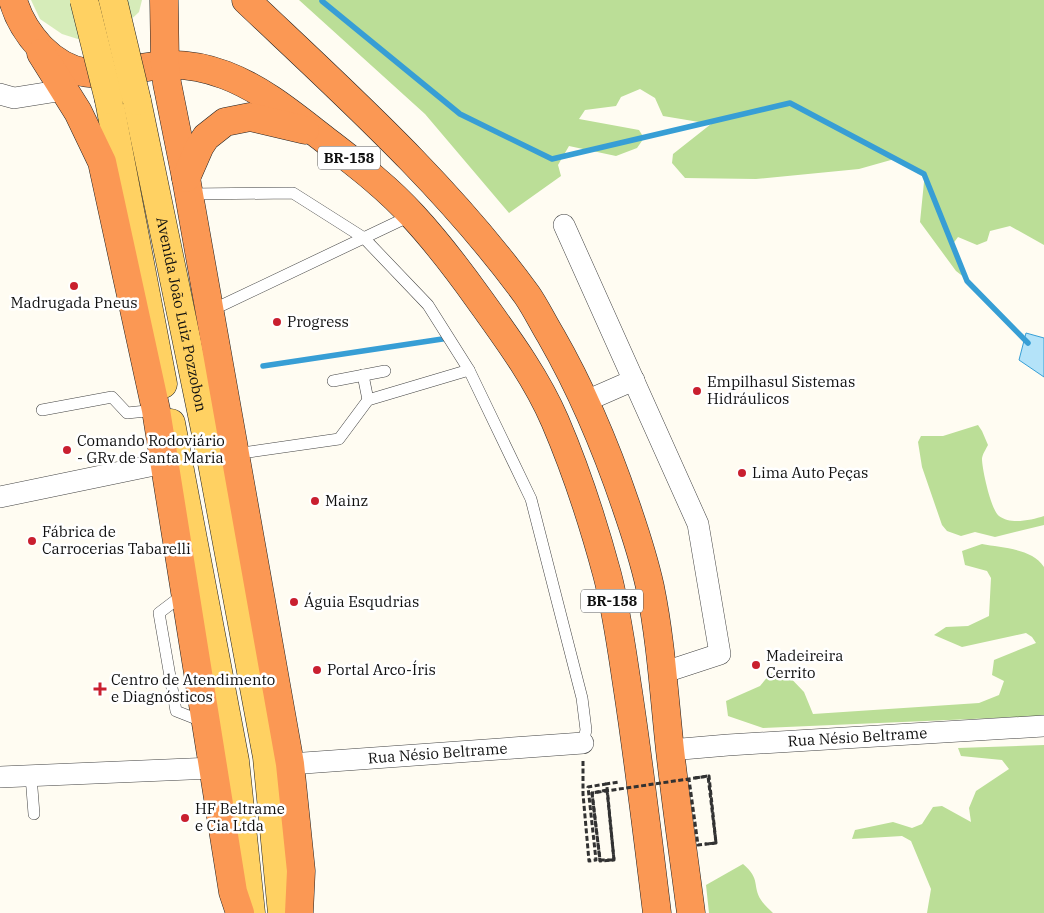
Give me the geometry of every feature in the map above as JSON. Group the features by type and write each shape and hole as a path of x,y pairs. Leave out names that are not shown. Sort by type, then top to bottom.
{"highway":[{"name":"BR-158","path":"13,0 16,11 31,37"},
{"path":"164,0 165,65 169,96 188,186 290,764 300,871 299,913"},
{"name":"BR-158","path":"246,0 404,154 491,249 528,298 586,402 613,467 649,584 658,633 670,750 691,913"},
{"name":"BR-158","path":"0,5 51,57 80,73 109,73 165,65 195,67 225,75 267,96 358,165 412,215 454,264 530,372 554,418 580,485 607,576 620,640 637,752 657,913"},
{"path":"31,37 78,112 102,162 156,410 233,892 240,913"},
{"path":"188,186 203,141 225,122 250,117 316,132"}],"main road":[{"name":"Avenida João Luiz Pozzobon","path":"84,0 109,100 235,761 251,913"},
{"name":"Avenida João Luiz Pozzobon","path":"113,0 137,100 212,463 267,757 282,913"}],"street":[{"path":"0,94 14,98 64,90"},
{"path":"564,225 698,524 720,654 662,673"},
{"path":"586,402 634,380"},
{"path":"0,497 164,463"},
{"name":"Rua Nésio Beltrame","path":"670,750 1044,726"},
{"name":"Rua Nésio Beltrame","path":"290,764 583,743"},
{"path":"0,778 213,768"}],"lane":[{"path":"188,186 293,193 364,238 428,305 469,370 531,499 582,698 586,730 583,743"},
{"path":"210,311 412,215"},
{"path":"235,454 339,439 368,400 469,370"},
{"path":"332,381 385,371"},
{"path":"363,375 368,400"},
{"path":"42,410 112,397 127,413 156,410"},
{"path":"31,776 34,814"}],"path":[{"path":"583,743 583,794 589,861 596,860 588,787 606,786 614,860 600,860 592,793"},
{"path":"592,793 709,776 716,843 698,845 689,779 708,776 716,843 698,845"},
{"path":"607,790 614,860 600,860 592,793 607,790"}],"green space":[{"path":"31,0 142,0 139,12 121,29 100,38 81,40 62,34 40,19"},
{"path":"299,0 1044,0 1044,245 1010,226 990,231 987,241 977,245 958,237 952,245 965,278 956,271 920,222 925,172 898,158 859,169 756,179 685,178 672,163 673,154 711,124 663,116 655,98 640,89 621,97 616,106 585,110 579,119 639,130 644,138 637,148 616,156 569,146 558,165 561,176 509,213 425,114"},
{"path":"978,425 988,445 982,459 982,464 987,489 996,512 1004,519 1015,521 1044,516 1044,525 995,537 975,532 961,536 947,531 942,525 922,467 918,442 921,436 943,436"},
{"path":"982,544 1024,552 1039,561 1044,567 1044,716 763,728 728,716 726,701 760,686 770,674 783,670 804,692 813,714 979,703 999,695 1004,681 992,675 994,660 1036,643 1032,637 1026,633 962,647 934,635 946,627 968,626 989,616 991,578 987,571 965,565 962,551"},
{"path":"1044,745 1044,913 927,913 931,889 911,841 902,836 852,839 855,830 893,822 912,828 922,824 933,807 942,806 971,822 969,808 976,791 1009,769 1002,760 961,756 958,748"},
{"path":"743,864 749,869 754,878 761,900 773,913 709,913 706,885"}],"water":[{"path":"1026,333 1044,338 1044,377 1019,360"}],"waterway":[{"path":"322,1 460,114 552,159 790,103 924,174 967,281 1028,343"},
{"path":"263,366 449,338"}],"place":[{"name":"Madrugada Pneus","path":"74,286"},
{"name":"Progress","path":"277,322"},
{"name":"Empilhasul Sistemas Hidráulicos","path":"697,391"},
{"name":"Comando Rodoviário - GRv de Santa Maria","path":"67,450"},
{"name":"Lima Auto Peças","path":"742,473"},
{"name":"Mainz","path":"315,501"},
{"name":"Fábrica de Carrocerias Tabarelli","path":"32,541"},
{"name":"Águia Esqudrias","path":"294,602"},
{"name":"Madeireira Cerrito","path":"756,665"},
{"name":"Portal Arco-Íris","path":"317,670"},
{"name":"Centro de Atendimento e Diagnósticos","path":"100,689"},
{"name":"HF Beltrame e Cia Ltda","path":"185,818"}]}
